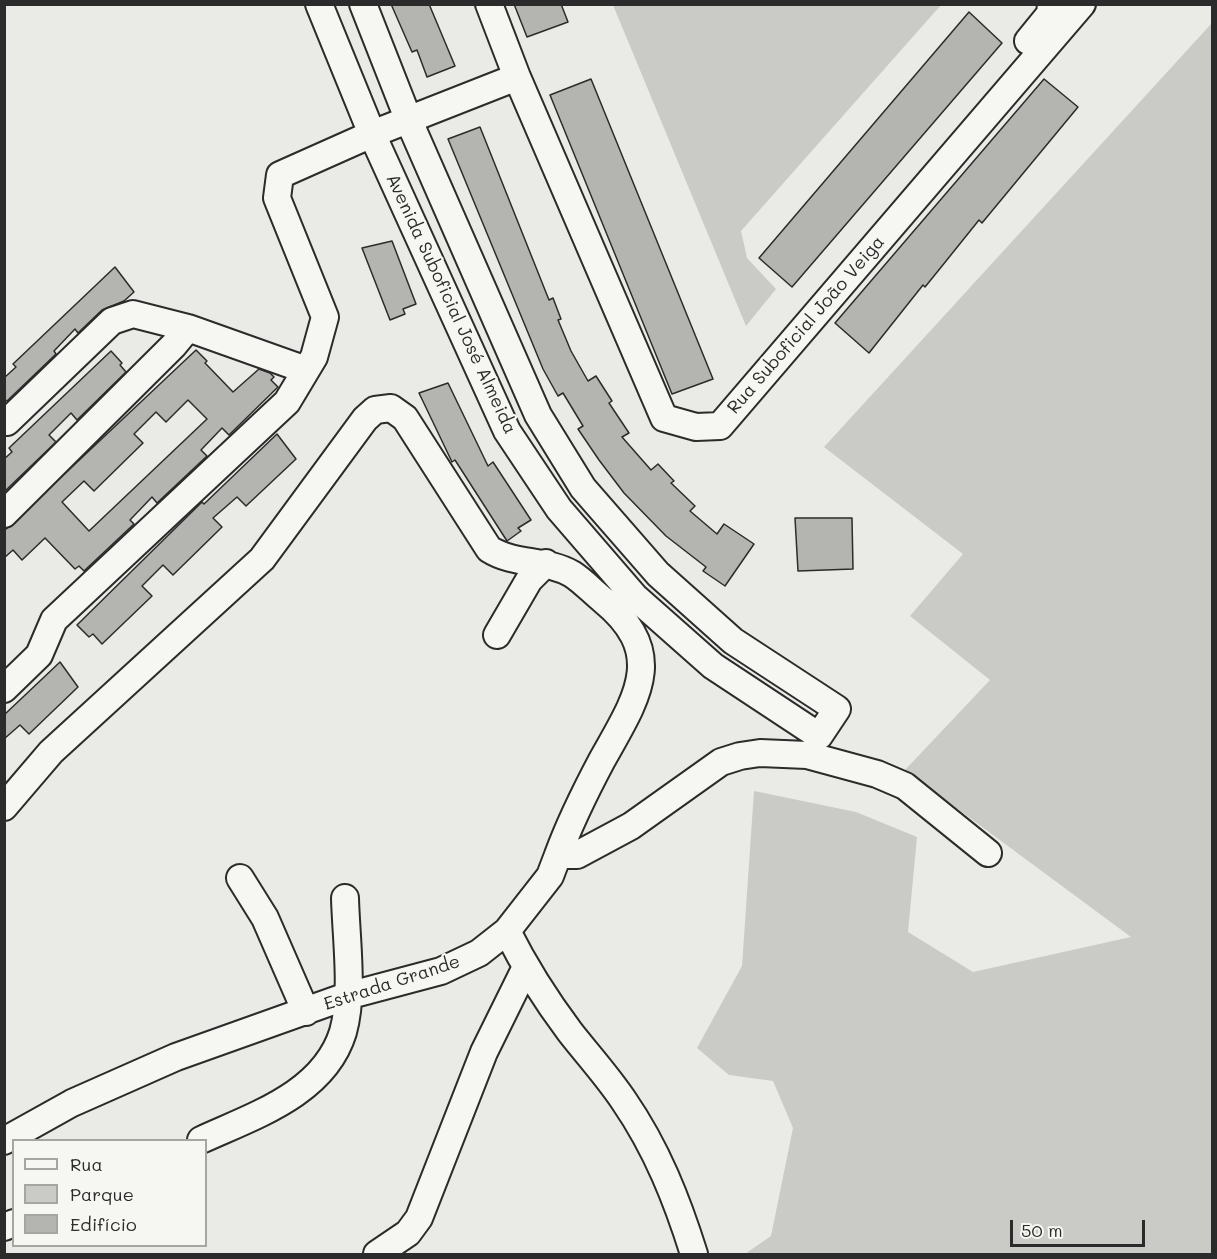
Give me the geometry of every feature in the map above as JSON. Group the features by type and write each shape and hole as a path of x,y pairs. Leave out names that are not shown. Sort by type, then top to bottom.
{"street":[{"name":"Avenida Suboficial José Almeida","path":"320,4 372,134 507,431 559,509 635,597 713,666 819,736 837,709 733,641 658,574 583,488 538,415 409,121 363,4"},
{"path":"489,4 517,77 664,418 696,427"},
{"name":"Rua Suboficial João Veiga","path":"696,427 1050,14 1051,4"},
{"name":"Rua Suboficial João Veiga","path":"696,427 720,426 1082,4"},
{"path":"4,689 39,656 54,620 287,402 314,357 325,317 278,198 280,175 372,134 517,77"},
{"path":"7,422 112,321 133,314 188,328 306,370"},
{"path":"4,514 174,345 188,328"},
{"name":"Estrada Grande","path":"4,807 51,752 262,559 365,419 375,410 391,408 405,418 489,549 508,557 546,563 572,574 620,614 630,626 641,656 641,672 633,704 573,814 549,876 507,931 479,953 441,971 348,996 306,1012 275,1019 176,1057 72,1103 4,1141"},
{"path":"497,635 529,580 546,563"},
{"path":"558,855 577,855 631,826 721,762 760,753 807,755 877,774 904,786 988,853"},
{"path":"240,878 265,918 306,1012"},
{"path":"203,1139 300,1091 325,1067 343,1033 348,996 345,898"},
{"path":"507,931 526,968 569,1030 624,1100 648,1139 668,1178 694,1254"},
{"path":"376,1254 408,1233 419,1218 484,1052 526,968"}],"green space":[{"path":"613,5 941,5 741,231 747,258 776,289 746,326"},
{"path":"1212,23 1212,1254 745,1254 771,1236 793,1128 773,1081 729,1075 697,1048 742,966 754,791 856,812 917,837 908,932 973,972 1131,937 905,770 990,680 910,616 963,554 824,447"}],"building":[{"path":"391,4 429,4 455,66 427,77 417,50 412,52"},
{"path":"514,4 561,4 568,22 527,37"},
{"path":"969,12 1002,43 792,287 759,258"},
{"path":"591,79 713,379 672,394 550,95"},
{"path":"1044,79 1078,107 982,223 979,220 925,287 923,285 869,353 835,323"},
{"path":"480,127 549,300 553,298 561,319 558,320 571,351 588,381 596,376 612,401 609,403 629,433 622,437 651,470 658,464 674,481 671,483 695,506 690,511 717,534 724,524 754,544 725,586 703,571 706,567 666,536 624,493 578,429 583,426 563,393 558,396 543,369 448,139"},
{"path":"392,241 416,304 403,309 405,314 390,320 362,248"},
{"path":"115,267 134,292 124,301 102,310 78,333 75,329 54,351 56,354 7,401 4,399 4,378 16,367 13,364"},
{"path":"196,350 207,361 205,363 233,392 259,369 274,377 271,380 278,387 229,435 222,428 201,450 207,456 157,503 152,497 130,520 134,524 84,571 79,566 75,569 45,538 22,560 13,550 4,558 4,531","holes":["188,400 207,419 89,531 62,502 84,481 94,491 143,443 134,434 156,412 166,422"]},
{"path":"111,351 122,363 120,365 126,372 77,420 71,413 49,435 56,442 4,492 4,459 12,452 9,448"},
{"path":"448,383 488,466 493,462 531,520 518,528 521,531 507,541 455,460 452,462 419,393"},
{"path":"277,434 296,459 246,506 237,497 213,518 222,527 173,575 163,565 142,586 152,596 102,644 93,634 89,637 77,625 202,502 204,504"},
{"path":"795,518 852,518 853,569 798,571"},
{"path":"60,662 78,687 29,734 20,725 4,739 4,715"}]}
